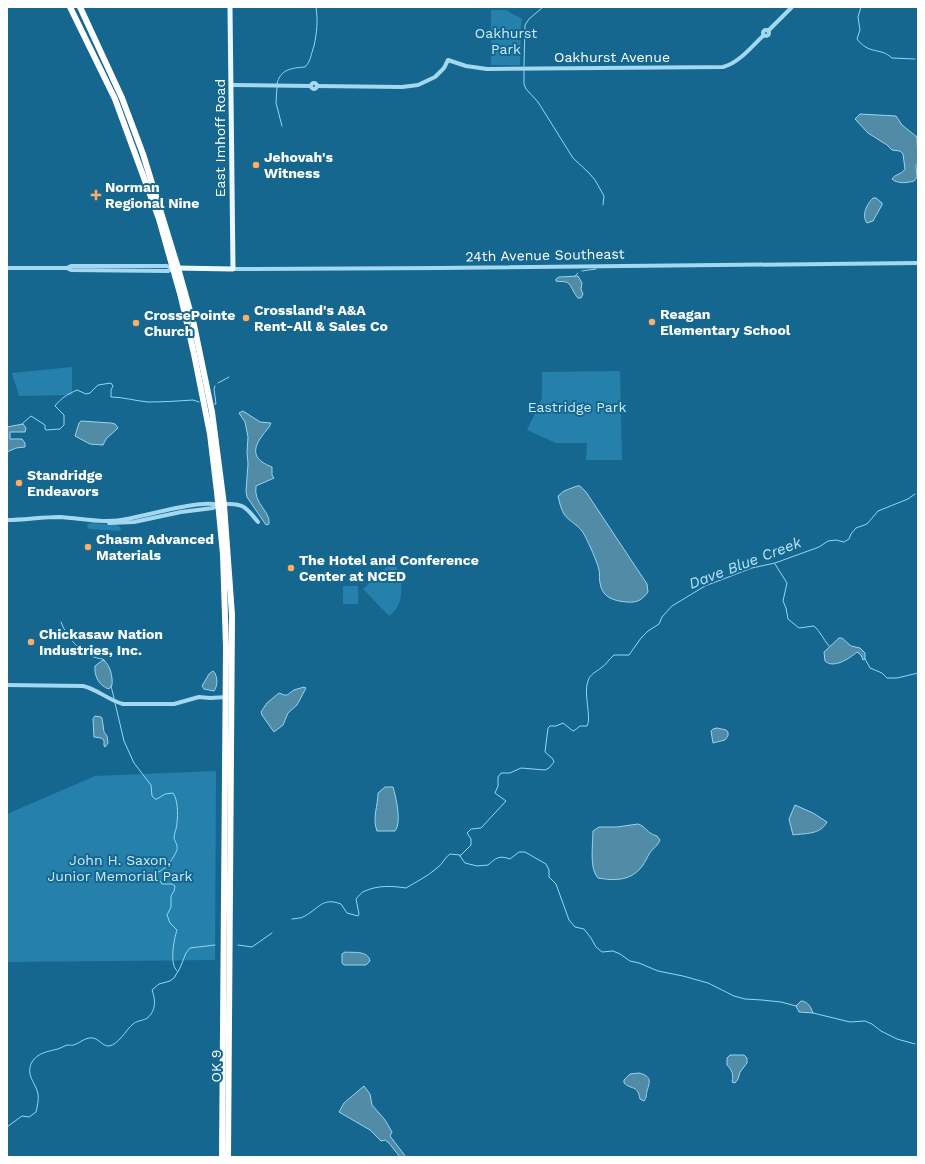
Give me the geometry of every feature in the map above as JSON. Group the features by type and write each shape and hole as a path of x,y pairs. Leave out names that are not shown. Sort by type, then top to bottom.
{"highway":[{"name":"OK 9","path":"70,7 122,116 159,219 174,268"},
{"name":"OK 9","path":"80,7 122,98 143,154 174,268 194,354 206,411 220,505 228,697 226,975 222,1157"},
{"name":"OK 9","path":"226,975 228,1157"}],"main road":[{"name":"East Imhoff Road","path":"230,7 233,269"},
{"name":"24th Avenue Southeast","path":"174,268 233,269"}],"street":[{"name":"Oakhurst Avenue","path":"231,85 311,86 314,89 317,86 402,87 418,85 435,77 444,68 448,60 475,68 723,67 738,60 764,35 768,35 768,31 792,7"},
{"name":"24th Avenue Southeast","path":"233,269 918,263"},
{"name":"24th Avenue Southeast","path":"7,268 68,268 71,266 167,266 174,268"},
{"path":"7,520 52,517 100,521 126,520 181,507 212,503 220,505 233,504 244,507 251,512 258,522"},
{"path":"7,685 83,686 123,704 174,704 199,697 228,697"}],"green space":[{"name":"Oakhurst Park","path":"491,10 506,10 522,19 520,65 491,65"},
{"path":"72,367 72,395 19,396 12,373"},
{"name":"Eastridge Park","path":"620,371 622,460 586,460 587,443 556,443 527,430 542,398 542,372"},
{"path":"90,523 117,525 121,529 120,531 90,529 87,525"},
{"path":"393,561 399,572 401,598 395,610 389,616 363,589"},
{"path":"343,586 358,586 358,604 343,604"},
{"name":"John H. Saxon, Junior Memorial Park","path":"216,771 215,960 7,962 7,814 95,776"}],"shaded area":[{"path":"860,114 896,116 902,125 917,137 918,163 916,166 917,177 914,181 902,183 892,179 905,169 903,154 900,151 892,150 868,133 855,119"},
{"path":"873,198 876,198 882,203 882,205 873,221 867,223 865,220 865,213 867,206"},
{"path":"578,276 582,283 581,289 583,294 581,298 578,298 568,283 556,281 559,277"},
{"path":"243,411 260,422 271,423 256,447 256,455 266,465 272,467 272,475 274,478 256,486 257,498 269,519 269,524 266,525 247,497 248,437 245,422 239,413"},
{"path":"81,421 111,423 115,424 118,428 106,439 103,445 90,444 75,436"},
{"path":"23,424 26,428 25,432 10,432 10,439 22,439 25,443 25,447 16,448 7,452 7,427"},
{"path":"580,486 586,492 647,584 648,592 639,600 634,602 617,601 603,592 600,583 598,566 587,539 583,532 564,514 558,496 564,491"},
{"path":"839,638 842,638 851,646 860,648 865,653 865,659 863,660 861,655 857,652 837,664 828,663 825,661 824,652"},
{"path":"103,660 108,664 112,678 112,685 109,689 102,686 95,673 95,666"},
{"path":"213,671 217,678 217,684 214,691 204,689 202,686 209,674"},
{"path":"304,687 306,688 297,705 288,713 283,725 274,732 261,712 267,703 279,693 287,695 294,690"},
{"path":"95,716 102,718 104,732 107,736 108,743 105,747 104,740 94,737 93,719"},
{"path":"717,728 726,730 728,732 728,736 725,740 713,743 711,731"},
{"path":"385,787 393,787 396,797 398,822 395,831 377,831 375,817 378,793"},
{"path":"795,805 813,813 827,822 817,831 793,835 789,819"},
{"path":"638,824 657,836 660,840 649,854 643,865 634,874 623,879 598,878 593,869 592,863 593,831 599,827 617,827"},
{"path":"345,952 356,952 366,955 369,957 370,961 366,965 344,965 342,963 342,954"},
{"path":"801,1001 807,1003 813,1013 799,1012 796,1006"},
{"path":"730,1055 744,1055 747,1058 747,1063 740,1072 735,1083 732,1082 732,1073 727,1065 727,1058"},
{"path":"639,1073 646,1076 649,1080 644,1101 640,1099 636,1089 624,1083 624,1080 630,1074"},
{"path":"364,1086 370,1094 372,1105 385,1120 392,1132 390,1136 406,1157 400,1157 385,1140 381,1141 370,1130 339,1112 344,1103"}],"waterway":[{"path":"277,84 284,72 291,69 305,67 309,62 316,36 316,7"},
{"path":"524,66 525,25 529,19 543,7"},
{"path":"861,7 858,17 860,30 857,39 861,44 892,58 915,59"},
{"path":"524,70 524,84 526,89 538,102 573,158 595,180 604,196 603,205"},
{"path":"277,87 276,103 282,126"},
{"path":"582,271 596,269"},
{"path":"575,276 578,273"},
{"path":"218,383 229,377"},
{"path":"22,424 31,416 45,425 46,430 60,429 64,425 64,415 55,406 60,401 77,390 86,394 90,393 98,385 111,383 113,386 111,390 111,397 148,402 193,400 199,402"},
{"path":"214,404 216,404 215,386"},
{"name":"Dave Blue Creek","path":"460,856 471,845 471,839 467,833 471,829 481,828 506,801 495,793 498,786 498,777 501,773 510,773 521,768 545,770 549,768 554,762 553,759 545,752 548,728 550,726 556,726 563,723 573,731 580,726 587,726 589,718 586,692 590,677 614,655 629,655 641,638 648,631 659,624 662,617 672,606 705,586 752,568 775,563 819,547 828,541 836,540 844,542 849,539 856,528 867,524 878,511 908,499 915,494"},
{"path":"775,564 787,583 783,601 788,619 799,628 814,626 829,646"},
{"path":"61,622 72,641 83,651 105,661"},
{"path":"865,659 870,668 882,673 887,678 897,678 918,673"},
{"path":"111,686 114,698"},
{"path":"115,703 124,741 134,763 151,785 152,796 157,799 165,794 173,793 176,799 177,825 174,838 177,845 177,850 164,869 156,875 162,884 172,884 175,886 171,896 171,907 167,915 170,923 177,930 173,957 173,963 177,971"},
{"path":"460,856 465,863 477,866 488,865 500,857 510,859 519,852 525,852 546,864 549,870 549,877 556,884 569,920 575,927 584,929 596,947 602,952 613,951 630,961 658,971 708,983 734,996 745,999 781,1002 796,1006"},
{"name":"Dave Blue Creek","path":"292,919 303,917 322,904 330,902 341,904 347,913 358,916 359,914 356,899 362,892 380,887 391,886 406,888 433,871 450,854 460,855"},
{"name":"Dave Blue Creek","path":"238,945 252,947 272,933"},
{"name":"Dave Blue Creek","path":"7,1127 22,1116 29,1117 36,1112 38,1094 30,1075 30,1067 37,1056 67,1045 75,1045 88,1038 93,1038 107,1046 116,1043 133,1024 149,1017 153,1011 154,1005 152,990 159,984 170,981 174,978 190,948 215,945"},
{"path":"813,1013 850,1022 865,1021 897,1039 915,1044"}],"place":[{"name":"Jehovah's Witness","path":"256,165"},
{"name":"Norman Regional Nine","path":"96,195"},
{"name":"Crossland's A&A Rent-All & Sales Co","path":"246,318"},
{"name":"Reagan Elementary School","path":"652,322"},
{"name":"CrossePointe Church","path":"136,323"},
{"name":"Standridge Endeavors","path":"19,483"},
{"name":"Chasm Advanced Materials","path":"88,547"},
{"name":"The Hotel and Conference Center at NCED","path":"291,568"},
{"name":"Chickasaw Nation Industries, Inc.","path":"31,642"}]}
